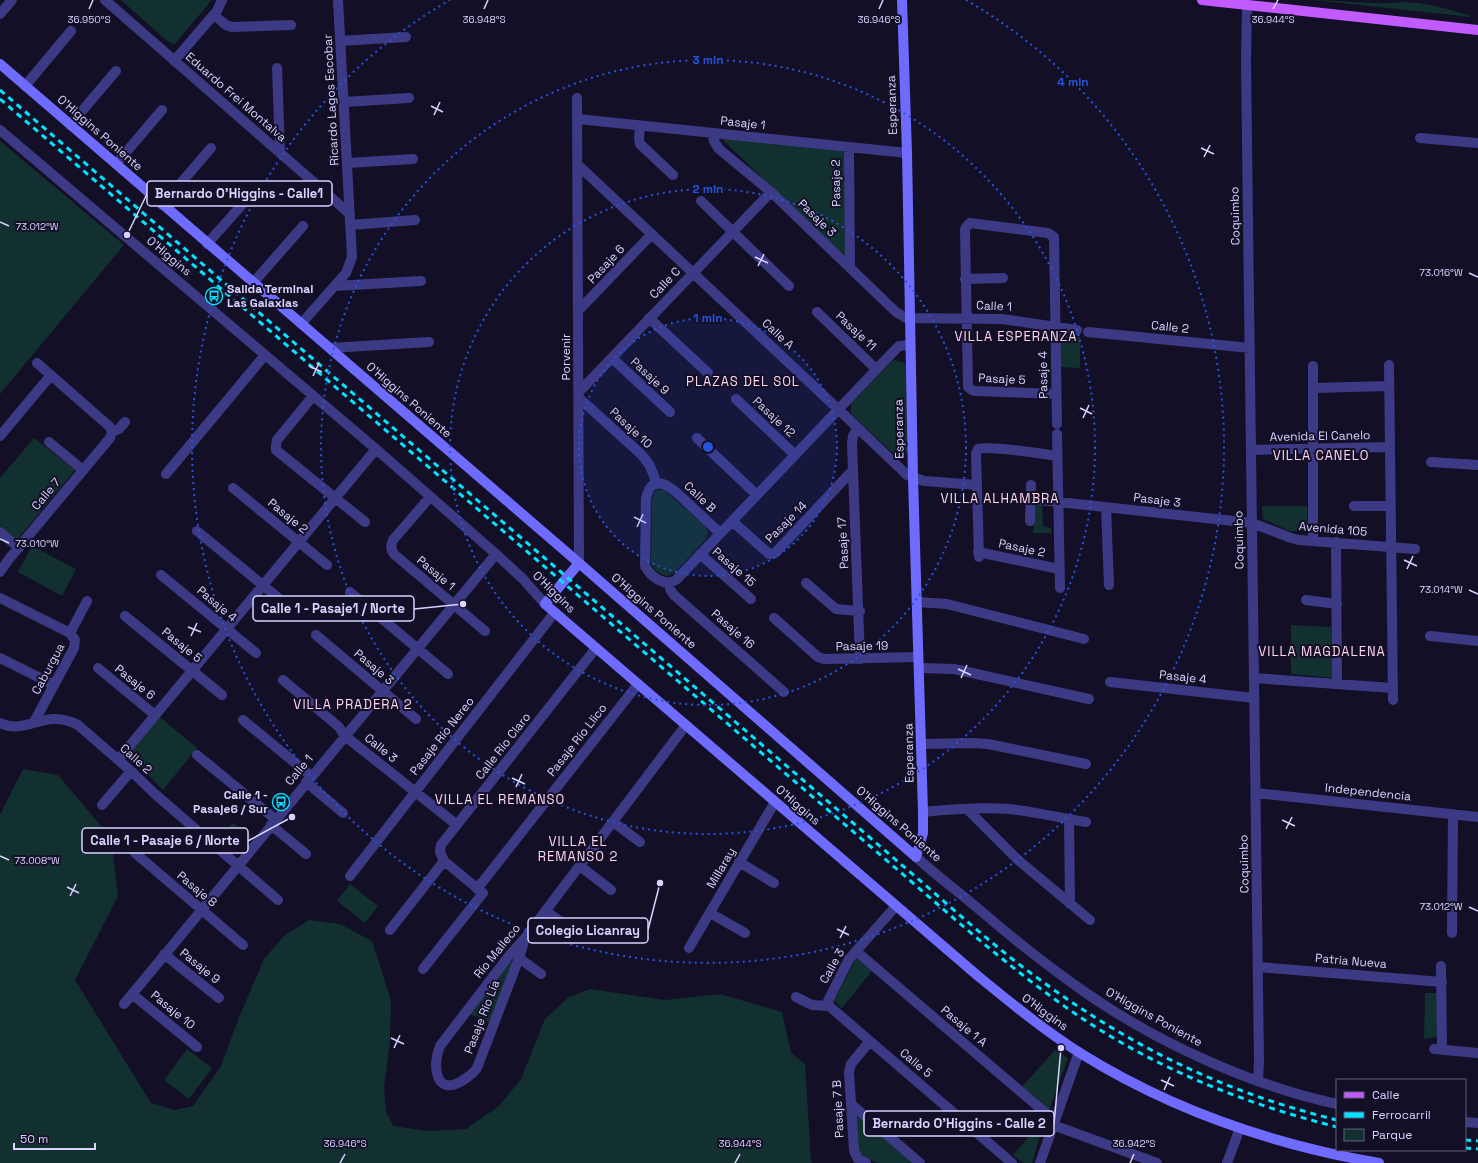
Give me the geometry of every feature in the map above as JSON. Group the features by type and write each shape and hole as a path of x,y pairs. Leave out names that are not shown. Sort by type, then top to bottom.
{"main road":[{"path":"1202,0 1247,2 1478,30"}],"street":[{"path":"0,14 12,0"},
{"name":"Eduardo Frei Montalva","path":"104,0 350,214"},
{"path":"174,61 214,15 220,7 222,0"},
{"name":"Ricardo Lagos Escobar","path":"302,324 346,273 352,257 338,0"},
{"name":"Esperanza","path":"902,0 907,152 913,478 922,744 923,833 916,857"},
{"name":"Coquimbo","path":"1247,2 1246,61 1260,1062 1258,1080"},
{"path":"214,15 226,25 232,27 291,25"},
{"path":"25,86 71,31"},
{"path":"340,41 406,37"},
{"name":"O'Higgins Poniente","path":"0,64 207,244 579,563 916,857 1026,948 1095,1000 1183,1049 1258,1080 1299,1094 1336,1104"},
{"path":"277,68 280,153"},
{"path":"70,125 116,71"},
{"path":"344,102 409,98"},
{"name":"Porvenir","path":"578,98 579,563"},
{"path":"116,164 162,110"},
{"name":"Pasaje 1","path":"578,119 907,152"},
{"path":"640,126 640,144 673,175"},
{"name":"O'Higgins","path":"0,130 376,449 496,554 523,579 545,604 1015,1007 1079,1052 1126,1078 1169,1099 1240,1128 1292,1144 1379,1163"},
{"name":"Pasaje 3","path":"712,133 714,141 719,149 771,192 896,312 902,317 910,318"},
{"path":"1420,138 1478,143"},
{"name":"Pasaje 2","path":"849,147 850,268"},
{"path":"162,205 211,148"},
{"path":"348,163 413,159"},
{"name":"Calle A","path":"578,165 907,475 924,481 977,485"},
{"path":"207,244 255,190"},
{"name":"Calle C","path":"579,395 649,318 771,192"},
{"path":"701,202 789,286"},
{"path":"351,225 415,220"},
{"path":"966,318 965,230 967,225 972,223 1048,233 1053,235 1055,326"},
{"path":"254,283 303,226"},
{"name":"Pasaje 6","path":"578,311 652,234"},
{"path":"965,279 1003,278"},
{"path":"335,286 421,281"},
{"name":"Pasaje 11","path":"817,312 876,369"},
{"path":"649,318 708,373"},
{"name":"Calle 1","path":"910,318 1002,319 1077,330"},
{"name":"Pasaje 5","path":"966,318 968,384 970,389 975,391 1056,394"},
{"name":"Pasaje 4","path":"1055,326 1057,456"},
{"name":"Calle 2","path":"1088,332 1250,348"},
{"path":"330,348 429,342"},
{"path":"657,484 654,484 648,490 646,499 645,566 650,574 668,583 676,580 899,346 910,345"},
{"path":"166,474 266,355"},
{"name":"Pasaje 9","path":"612,358 670,412"},
{"path":"37,362 110,428 112,432"},
{"path":"1389,365 1393,700"},
{"path":"1313,366 1313,541"},
{"path":"0,436 51,375"},
{"path":"1313,388 1389,386"},
{"name":"Pasaje 10","path":"579,395 642,455 650,466 657,484"},
{"path":"313,396 278,440 276,446 279,453 365,522"},
{"name":"Pasaje 12","path":"736,399 795,455"},
{"name":"Calle 7","path":"0,572 110,438 112,432 119,429 125,422"},
{"name":"Pasaje 17","path":"858,428 853,436 853,470 860,611 860,659"},
{"path":"697,438 756,495"},
{"path":"49,442 83,470"},
{"path":"977,485 976,454 978,449 982,447 1057,456 1060,588"},
{"name":"Avenida El Canelo","path":"1251,450 1390,447"},
{"path":"118,760 376,449"},
{"path":"1431,462 1478,465"},
{"name":"Pasaje 14","path":"732,521 767,552 770,554 775,554 853,470"},
{"name":"Calle B","path":"657,484 665,484 674,489 720,533"},
{"name":"Pasaje 2","path":"977,485 979,555 1059,570"},
{"path":"1030,521 1031,485"},
{"name":"Pasaje 2","path":"233,488 327,565"},
{"name":"Pasaje 1","path":"430,496 394,540 391,548 395,555 485,631"},
{"path":"1031,499 1058,502"},
{"name":"Pasaje 3","path":"1058,502 1252,523"},
{"path":"1354,506 1390,506"},
{"path":"1106,507 1109,585"},
{"name":"Avenida 105","path":"1252,523 1291,538 1415,549"},
{"path":"197,531 293,610"},
{"path":"0,532 19,548"},
{"path":"1336,542 1338,684"},
{"name":"Calle 1","path":"124,1004 496,554"},
{"name":"Pasaje 15","path":"700,554 751,599"},
{"path":"545,604 579,563"},
{"name":"Pasaje 4","path":"161,574 256,653"},
{"name":"Pasaje 16","path":"668,583 674,595 784,692"},
{"path":"806,583 836,609 860,611"},
{"path":"350,592 448,674"},
{"name":"Caburgua","path":"0,598 70,633 74,637 76,645 34,722"},
{"path":"1306,600 1337,604"},
{"path":"70,633 87,601"},
{"path":"917,602 947,604 1084,639"},
{"name":"Pasaje Río Nereo","path":"350,876 555,612"},
{"name":"Pasaje 5","path":"125,616 222,695"},
{"name":"Pasaje 19","path":"774,618 822,659 918,657"},
{"name":"Pasaje 3","path":"316,635 416,719"},
{"path":"1430,636 1478,641"},
{"name":"Calle Río Claro","path":"444,862 440,856 440,849 596,648"},
{"path":"0,658 54,685"},
{"name":"Pasaje 6","path":"98,668 155,715"},
{"path":"919,668 954,669 1089,699"},
{"path":"1254,678 1393,688"},
{"path":"283,680 339,727 345,736"},
{"name":"Pasaje 4","path":"1110,682 1254,698"},
{"name":"Pasaje Río Llico","path":"423,969 480,891 638,684"},
{"name":"Calle 2","path":"0,722 12,726 19,726 45,719 58,718 71,722 83,730 131,771 155,794 278,900"},
{"path":"243,720 309,779 342,813"},
{"name":"Río Malleco","path":"443,1084 437,1076 437,1054 440,1046 508,957 525,938 686,725"},
{"name":"Calle 3","path":"345,736 457,826"},
{"path":"922,744 988,744 1086,764"},
{"path":"197,755 273,822 306,854"},
{"path":"102,805 131,771"},
{"name":"Independencia","path":"1256,793 1478,817"},
{"name":"Millaray","path":"689,948 775,802"},
{"path":"923,812 944,810 1010,810 1086,822"},
{"path":"966,810 1018,860 1090,920"},
{"path":"1452,933 1453,814"},
{"path":"1069,819 1070,904"},
{"path":"613,822 640,842"},
{"name":"Pasaje 8","path":"135,853 243,945"},
{"path":"390,930 444,862 480,891"},
{"path":"739,862 774,883"},
{"path":"580,866 611,890"},
{"name":"Calle 3","path":"829,1006 828,1001 849,959 896,906"},
{"path":"546,910 579,935"},
{"path":"710,913 745,933"},
{"name":"Pasaje Río Lía","path":"443,1084 450,1086 459,1083 470,1076 477,1068 519,958 525,938"},
{"name":"Pasaje 1 A","path":"856,951 1054,1123"},
{"name":"Pasaje 9","path":"164,954 219,998"},
{"path":"519,958 542,974"},
{"path":"1442,966 1438,1049 1478,1053"},
{"name":"Patria Nueva","path":"1258,967 1442,982"},
{"name":"Pasaje 10","path":"132,994 197,1047"},
{"path":"796,997 812,1005 829,1006"},
{"name":"Calle 5","path":"829,1006 1012,1163"},
{"name":"Pasaje 7 B","path":"866,1163 856,1157 854,1151 850,1068 853,1061 870,1041"},
{"path":"1040,1163 1079,1052"},
{"path":"851,1104 920,1163"},
{"path":"1466,1122 1478,1123"},
{"path":"1054,1123 1157,1163"},
{"path":"1227,1163 1240,1128"}],"green space":[{"path":"121,0 211,0 174,45 166,40"},
{"path":"1314,0 1379,3 1405,2 1430,5 1471,17"},
{"path":"726,137 841,150 845,153 847,254 843,256 723,140"},
{"path":"0,141 124,245 0,394"},
{"path":"1060,334 1080,337 1080,368 1061,367"},
{"path":"895,360 903,362 907,368 908,451 901,457 894,454 851,414 851,404 892,361"},
{"path":"34,438 75,470 17,540 0,526 0,478"},
{"path":"662,489 705,526 708,532 706,539 673,574 666,576 657,571 651,562 652,500 655,491"},
{"path":"1035,504 1042,504 1043,526 1051,528 1051,533 1033,533"},
{"path":"1262,506 1307,506 1308,531 1290,531 1263,519"},
{"path":"32,546 76,569 62,596 18,572"},
{"path":"1291,625 1331,627 1333,678 1291,674"},
{"path":"160,717 197,748 163,790 128,755"},
{"path":"23,769 58,775 111,838 118,896 75,980 151,1103 174,1110 193,1106 221,1066 240,1015 264,959 285,935 309,920 340,924 372,941 391,1000 390,1042 384,1087 386,1111 393,1126 427,1131 466,1129 499,1106 521,1079 545,1019 569,997 590,989 665,1000 720,994 782,1012 791,1053 805,1064 812,1163 0,1163 0,815"},
{"path":"233,823 251,837 239,852 235,852 220,839"},
{"path":"350,884 378,906 365,923 337,901"},
{"path":"856,958 872,971 842,1008 834,1001"},
{"path":"510,961 514,964 490,1022 469,1014"},
{"path":"1425,993 1438,993 1437,1037 1424,1039"},
{"path":"187,1049 212,1068 189,1099 164,1080"},
{"path":"1055,1050 1068,1058 1049,1111 1021,1088"},
{"path":"854,1111 915,1163 878,1163 858,1155"},
{"path":"1045,1118 1032,1163 1023,1163 1013,1155"}],"railway":[{"path":"0,90 1011,958 1078,1006 1112,1028 1183,1066 1258,1096 1336,1120"},
{"path":"0,99 954,918 1037,986 1058,1002 1110,1036 1172,1069 1270,1108 1336,1127"},
{"path":"1466,1140 1478,1141"},
{"path":"1466,1148 1478,1149"}],"place":[{"name":"Bernardo O'Higgins - Calle1","path":"127,235"},
{"name":"Salida Terminal Las Galaxias","path":"214,296"},
{"name":"Calle 1 - Pasaje1 / Norte","path":"463,604"},
{"name":"Calle 1 - Pasaje6 / Sur","path":"281,802"},
{"name":"Calle 1 - Pasaje 6 / Norte","path":"292,817"},
{"name":"Colegio Licanray","path":"660,883"},
{"name":"Bernardo O'Higgins - Calle 2","path":"1061,1048"}],"district":[{"name":"VILLA ESPERANZA","path":"1016,336"},
{"name":"PLAZAS DEL SOL","path":"743,381"},
{"name":"VILLA CANELO","path":"1321,455"},
{"name":"VILLA ALHAMBRA","path":"1000,498"},
{"name":"VILLA MAGDALENA","path":"1322,651"},
{"name":"VILLA PRADERA 2","path":"353,704"},
{"name":"VILLA EL REMANSO","path":"500,799"},
{"name":"VILLA EL REMANSO 2","path":"578,848"}]}
